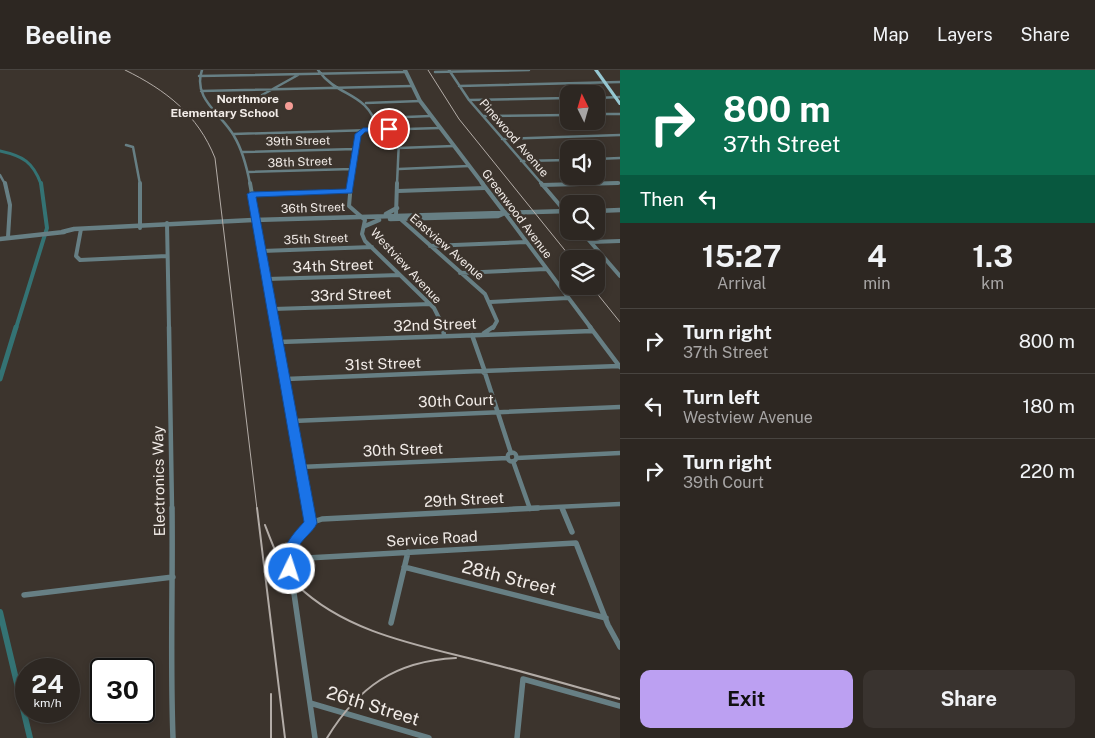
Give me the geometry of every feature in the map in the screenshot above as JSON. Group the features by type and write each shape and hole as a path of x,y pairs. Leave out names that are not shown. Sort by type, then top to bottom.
{"main road":[{"path":"598,70 618,98 620,104"}],"street":[{"path":"202,70 199,76 204,97 233,134 242,152 248,172 293,420 310,523 295,540 289,559 315,738"},
{"path":"435,72 529,70"},
{"path":"199,76 405,71"},
{"name":"Greenwood Avenue","path":"405,71 420,101 620,367"},
{"name":"Pinewood Avenue","path":"449,71 482,116 560,204"},
{"path":"319,72 337,88 366,102 420,101"},
{"path":"262,95 276,89 299,74"},
{"path":"459,86 620,82"},
{"path":"201,90 412,86"},
{"path":"469,100 560,98"},
{"path":"605,98 618,98"},
{"path":"366,102 375,114 378,129"},
{"path":"482,116 560,114"},
{"path":"605,114 620,114"},
{"path":"380,118 432,116"},
{"path":"233,134 440,128"},
{"name":"Eastview Avenue","path":"389,129 398,137 398,217 490,302"},
{"path":"348,217 353,211 349,206 349,191 357,135 363,130"},
{"path":"502,139 620,136"},
{"path":"126,145 133,147 138,163 140,226"},
{"path":"399,148 454,146"},
{"name":"39th Street","path":"242,152 355,149"},
{"path":"605,159 620,158"},
{"path":"521,161 560,160"},
{"path":"399,169 469,166"},
{"name":"38th Street","path":"248,172 352,169"},
{"path":"0,175 9,199 8,237"},
{"path":"542,185 620,182"},
{"path":"398,191 485,188"},
{"path":"251,194 349,191"},
{"path":"364,221 380,218 397,208"},
{"path":"605,211 620,210"},
{"name":"Westview Avenue","path":"353,211 364,221 363,237 431,304 446,330 444,336"},
{"name":"36th Street","path":"256,221 364,221 398,217 560,212"},
{"name":"36th Street","path":"398,217 413,219 498,216 505,213"},
{"name":"36th Street","path":"0,238 140,226 348,217 364,221"},
{"path":"407,225 408,221 413,219"},
{"name":"Electronics Way","path":"167,225 173,576 170,652 173,738"},
{"path":"81,230 76,256 80,260 167,256"},
{"path":"591,242 620,241"},
{"path":"430,246 526,242"},
{"path":"591,242 619,275"},
{"name":"35th Street","path":"262,251 372,247"},
{"path":"460,273 546,269"},
{"name":"34th Street","path":"267,279 400,275"},
{"path":"568,298 490,302 497,319 495,325 488,332 472,335 498,412 509,456 515,460 620,453"},
{"name":"33rd Street","path":"273,309 431,304"},
{"name":"32nd Street","path":"279,342 592,331"},
{"name":"31st Street","path":"286,379 620,367"},
{"name":"30th Court","path":"293,420 620,407"},
{"name":"30th Street","path":"300,467 509,456"},
{"path":"515,460 530,509"},
{"name":"29th Street","path":"310,523 322,519 620,504"},
{"path":"562,508 572,532"},
{"name":"Service Road","path":"289,559 576,543 606,618"},
{"path":"391,623 408,552"},
{"name":"28th Street","path":"404,567 606,618"},
{"path":"24,595 173,576"},
{"path":"606,618 620,647"},
{"path":"517,738 523,679 620,706"},
{"name":"26th Street","path":"310,702 429,738"}],"waterway":[{"path":"0,151 15,155 31,165 41,184"},
{"path":"16,328 47,228 41,183"},
{"path":"0,379 16,327"},
{"path":"0,612 30,738"}],"railway":[{"path":"125,70 154,86 179,105 200,129 215,158 257,509"},
{"path":"428,70 459,119 565,250"},
{"path":"598,295 620,322"},
{"path":"257,508 285,738"},
{"path":"265,525 278,556 286,571 297,585 317,602 362,627 412,644 620,699"},
{"path":"327,738 352,704 380,680 414,665 434,660 456,658"},
{"path":"271,694 271,738"}],"place":[{"name":"Northmore Elementary School","path":"289,106"}],"route":[{"path":"290,569 289,559 292,544 310,523 251,194 349,191 357,135 363,130 389,129"}]}
